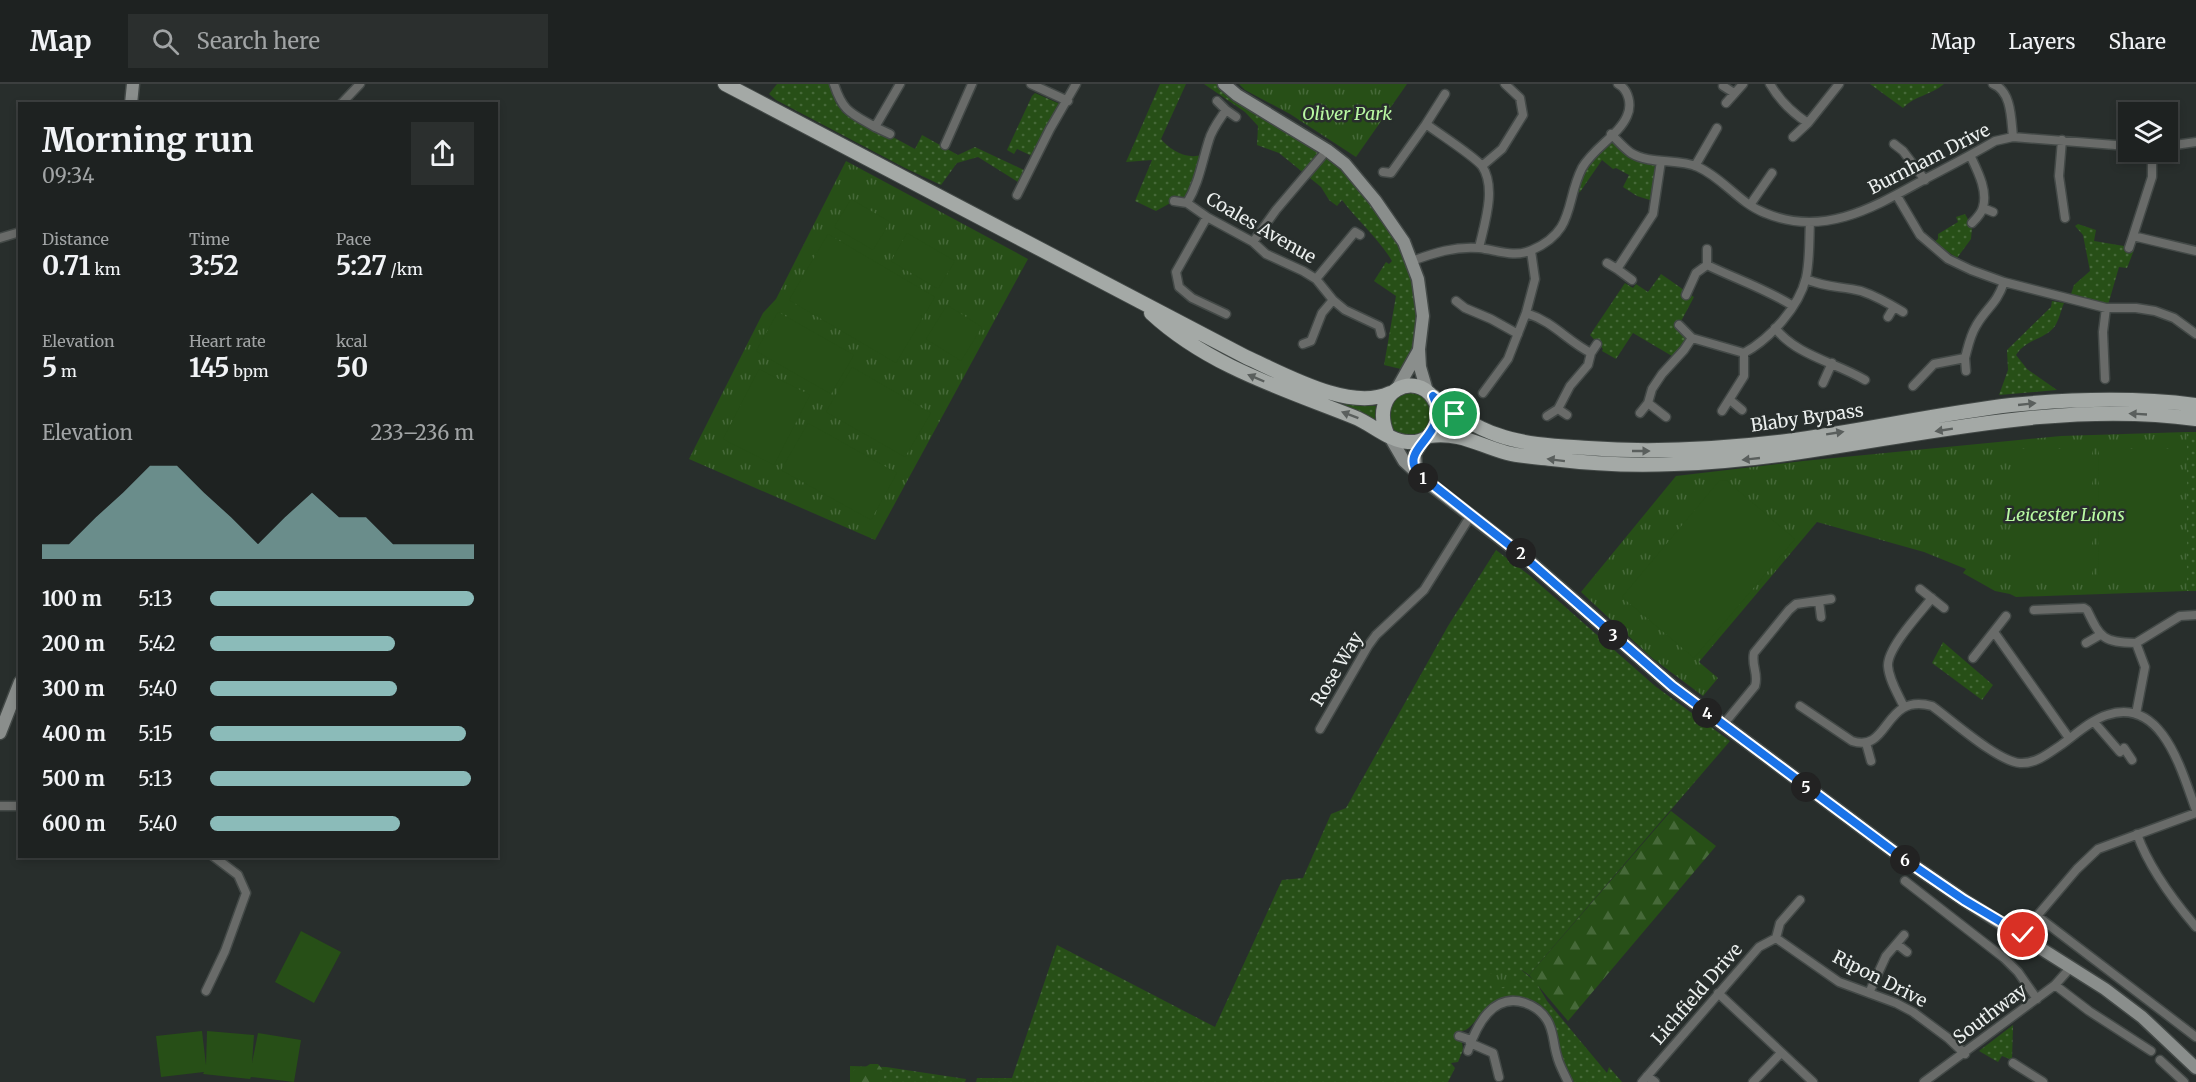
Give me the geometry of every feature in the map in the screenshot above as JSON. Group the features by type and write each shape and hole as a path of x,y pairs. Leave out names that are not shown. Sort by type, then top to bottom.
{"main road":[{"path":"725,84 1230,349 1335,394 1362,400 1380,399 1408,386 1430,394 1436,404 1438,417 1434,430 1426,438 1411,442 1389,435 1354,417 1228,366 1157,319 1138,301"},
{"path":"1389,435 1382,414 1383,406 1394,391"},
{"name":"Blaby Bypass","path":"1430,394 1455,414 1475,426 1508,438 1576,447 1632,451 1764,444 1971,411 2062,401 2145,400 2196,405"},
{"name":"Blaby Bypass","path":"1426,438 1452,435 1507,453 1525,456 1610,464 1672,465 1789,455 1965,426 2041,417 2118,413 2196,419"}],"street":[{"path":"131,102 133,84"},
{"path":"342,102 360,84"},
{"path":"834,84 839,100 845,109 890,134"},
{"path":"875,126 900,84"},
{"path":"945,145 972,84"},
{"path":"1031,84 1068,101"},
{"path":"1017,195 1050,129 1076,84"},
{"path":"1224,84 1237,95 1327,150 1358,178 1404,242 1418,279 1423,316 1419,349 1420,367 1430,394"},
{"path":"1482,166 1502,149 1523,115 1520,98 1505,84"},
{"path":"1412,261 1437,251 1479,248 1505,254 1531,250 1555,235 1566,220 1582,168 1594,151 1627,117 1630,105 1628,94 1618,84"},
{"path":"1726,103 1743,84"},
{"path":"1770,84 1778,99 1808,123"},
{"path":"1793,137 1808,123 1839,84"},
{"path":"1993,84 1998,86 2005,95 2010,111 2013,137"},
{"path":"1723,86 1734,93"},
{"path":"1389,175 1446,94"},
{"path":"1218,101 1226,111 1236,117"},
{"path":"1186,203 1193,193 1204,165 1209,137 1226,111"},
{"path":"1426,124 1482,166 1489,192 1479,248"},
{"path":"1695,166 1717,128"},
{"name":"Burnham Drive","path":"1611,134 1631,153 1643,158 1695,166 1709,173 1763,213 1779,218 1810,222 1842,219 1867,210 1897,196 1995,141 2013,137 2118,145"},
{"path":"2062,140 2059,176 2065,221"},
{"path":"2178,145 2196,142"},
{"path":"1894,144 1908,156 1925,180"},
{"path":"1253,242 1276,210 1327,150"},
{"path":"1970,155 1982,183 1983,208 1972,223"},
{"path":"1617,269 1653,214 1661,161"},
{"path":"2129,248 2152,177 2152,162"},
{"path":"1750,205 1772,173"},
{"path":"1897,196 1920,235 1948,260 2004,282 2106,308 2155,310 2174,318 2196,334"},
{"name":"Coales Avenue","path":"1174,201 1186,203 1253,242 1266,254 1316,279 1332,300 1345,310 1381,327"},
{"path":"1983,208 1993,212"},
{"path":"1207,217 1176,272 1179,287 1191,298 1217,304 1226,314"},
{"path":"1744,353 1775,328 1793,306 1806,279 1810,222"},
{"path":"1316,279 1356,231"},
{"path":"0,238 18,233"},
{"path":"2133,236 2196,251"},
{"path":"1707,249 1707,265"},
{"path":"1484,393 1508,359 1526,313 1535,279 1531,250"},
{"path":"1607,263 1632,280"},
{"path":"1707,265 1732,278 1764,290 1793,306"},
{"path":"1686,295 1696,273 1707,265"},
{"path":"1806,279 1821,285 1860,291 1903,312"},
{"path":"1966,371 1965,358 1968,343 1976,325 1999,296 2004,282"},
{"path":"1303,344 1311,341 1322,313 1332,300"},
{"path":"1456,301 1465,308 1518,334"},
{"path":"1888,317 1894,307"},
{"path":"2105,379 2103,332 2106,308"},
{"path":"1526,313 1543,318 1591,353"},
{"path":"1679,325 1692,338 1744,353"},
{"path":"1775,328 1794,347 1846,369 1864,380"},
{"path":"1640,413 1648,403 1652,389 1662,374 1692,338"},
{"path":"1547,416 1558,409 1570,386 1588,365 1591,353 1597,345"},
{"path":"1394,391 1419,349"},
{"path":"1722,411 1744,376 1744,353"},
{"path":"1913,386 1934,364 1965,358"},
{"path":"1823,383 1832,363"},
{"path":"1730,400 1742,410"},
{"path":"1648,403 1666,417"},
{"path":"1558,409 1567,415"},
{"path":"1389,435 1404,461 1581,604 1647,666 1723,726 1901,857 1964,900 2105,988 2142,1017 2196,1068"},
{"path":"1416,471 1415,454 1426,438"},
{"name":"Rose Way","path":"1320,729 1368,646 1376,635 1424,590 1471,515"},
{"path":"1920,589 1944,608"},
{"path":"1904,707 1889,674 1888,660 1894,647 1932,598"},
{"path":"1723,726 1755,686 1757,679 1753,660 1757,648 1796,604 1831,599"},
{"path":"1819,601 1821,617"},
{"path":"2034,610 2084,608 2103,638 2136,643 2180,616 2196,615"},
{"path":"1973,658 2006,616"},
{"path":"1994,632 2069,738"},
{"path":"2086,643 2100,635"},
{"path":"2136,643 2145,668 2136,714"},
{"path":"0,733 18,687"},
{"path":"1800,706 1852,741 1866,743 1878,736 1894,715 1904,707 1918,703 1932,706 2000,756 2021,763 2041,758 2108,714 2136,714 2150,721 2168,741 2196,811 2098,849 2078,868 2023,935"},
{"path":"2094,722 2120,752 2124,748 2132,760"},
{"path":"1866,743 1871,761"},
{"path":"0,806 18,806"},
{"path":"2137,834 2163,881 2196,927"},
{"path":"206,991 225,951 246,893 238,875 216,858"},
{"path":"1905,881 2004,958 2018,972 2037,999"},
{"name":"Lichfield Drive","path":"1648,1080 1718,993 1759,947 1776,938 1780,923 1797,911 1800,900"},
{"path":"2037,916 2194,1032"},
{"path":"1869,993 1879,968 1904,935"},
{"name":"Ripon Drive","path":"1776,938 1839,982 1896,1003 1913,1012 1965,1054"},
{"path":"1897,944 1907,952"},
{"name":"Southway","path":"1924,1082 2055,986 2071,967"},
{"path":"2055,986 2151,1051"},
{"path":"1718,993 1813,1082"},
{"path":"1470,1045 1481,1021 1494,1006 1514,1001 1530,1005 1544,1015 1552,1029 1557,1056 1568,1082"},
{"path":"1459,1036 1470,1045 1493,1053 1499,1077"},
{"path":"1753,1082 1781,1053"},
{"path":"2160,1060 2184,1082"},
{"path":"2013,1063 2032,1079 2043,1082"}],"green space":[{"path":"777,84 830,84 836,103 843,113 889,139 891,136 915,149 922,135 958,155 975,147 1024,170 1018,182 978,157 957,163 941,185 776,100 769,94"},
{"path":"1160,84 1186,84 1161,139 1170,148 1183,154 1206,156 1187,203 1174,201 1156,211 1135,201 1152,160 1126,162"},
{"path":"1204,84 1222,84 1327,150 1404,242 1418,315 1416,342 1405,370 1384,365 1396,296 1374,281 1386,262 1389,264 1392,261 1387,253 1342,200 1337,206 1329,200 1321,187 1279,153 1257,145 1258,126 1245,112"},
{"name":"Oliver Park","path":"1239,84 1407,84 1356,157 1290,114 1245,90"},
{"path":"1870,84 1944,84 1903,108"},
{"path":"1035,93 1060,104 1032,156 1017,149 1014,154 1007,150"},
{"path":"1611,134 1623,146 1661,161 1656,202 1637,196 1623,187 1629,175 1616,168 1613,169 1602,160 1580,192 1574,194 1582,168"},
{"path":"846,161 1028,259 875,540 689,459 763,313 776,299"},
{"path":"851,199 890,222 873,250 834,227"},
{"path":"1965,214 1972,228 1971,239 1957,258 1934,242 1938,239 1938,234 1958,222 1956,217"},
{"path":"2078,224 2096,230 2094,241 2134,250 2127,268 2119,267 2108,305 2071,294 2074,285 2090,271 2083,235 2075,226"},
{"path":"907,233 955,261 938,289 891,261"},
{"path":"828,234 935,297 896,363 789,300"},
{"path":"1661,274 1694,297 1679,325 1692,338 1677,359 1633,333 1616,359 1602,351 1603,349 1590,335 1625,283 1633,288 1636,284 1648,292"},
{"path":"2052,301 2064,303 2055,326 2051,331 2025,345 2016,355 2027,369 2057,390 1999,395 2008,370 2007,350 2051,307"},
{"path":"947,305 982,327 961,361 926,339"},
{"path":"778,312 854,355 831,394 756,351"},
{"path":"852,367 931,413 905,457 826,412"},
{"path":"759,369 810,395 774,465 723,439"},
{"path":"1294,384 1353,405 1376,406 1375,420 1326,402"},
{"path":"1405,391 1421,396 1430,404 1432,414 1429,424 1422,432 1413,436 1401,434 1389,425 1391,400"},
{"path":"2110,404 2196,410 2196,414 2147,410 1758,454 1663,460 1534,453 1440,429 1444,411 1463,425 1625,456 2012,410"},
{"path":"808,423 897,473 871,520 781,470"},
{"path":"2187,432 2196,432 2196,591 2187,591"},
{"name":"Leicester Lions","path":"2187,432 2187,591 2016,597 1995,591 1963,573 1966,569 1924,552 1817,522 1699,662 1718,678 1703,696 1652,658 1581,592 1676,476 2061,436"},
{"path":"2017,449 2092,449 2092,575 2017,575"},
{"path":"2099,449 2174,449 2174,575 2098,575"},
{"path":"1726,480 1795,539 1694,658 1622,597 1719,481"},
{"path":"1496,550 1529,575 1655,686 1730,741 1529,975 1519,968 1536,982 1547,1001 1607,1073 1609,1067 1622,1082 1574,1082 1563,1059 1549,1015 1536,1002 1527,998 1515,997 1494,1003 1470,1027 1459,1031 1456,1039 1462,1042 1463,1050 1458,1062 1451,1063 1455,1068 1448,1082 976,1082 977,1078 1012,1078 1057,945 1215,1027 1282,880 1303,878 1331,814 1346,808 1448,626"},
{"path":"1943,642 1993,685 1982,700 1932,663"},
{"path":"1671,811 1716,846 1568,1021 1529,975"},
{"path":"301,931 341,952 314,1003 275,982"},
{"path":"1512,971 1514,985 1492,989 1489,974"},
{"path":"2013,1025 2012,1060 2002,1056 1998,1062 1979,1051"},
{"path":"202,1031 206,1065 207,1031 254,1035 252,1063 258,1033 301,1040 294,1082 203,1074 204,1072 161,1077 156,1036"},
{"path":"870,1064 878,1064 881,1068 884,1074 883,1082 850,1082 850,1073"},
{"path":"850,1066 886,1067 966,1079 965,1082 850,1082"}],"route":[{"path":"1455,414 1433,396 1438,411 1437,423 1434,430 1421,443 1414,459 1416,471 1427,482 1522,555 1581,604 1629,651 1723,726 1901,857 1964,900 2023,935"}]}
